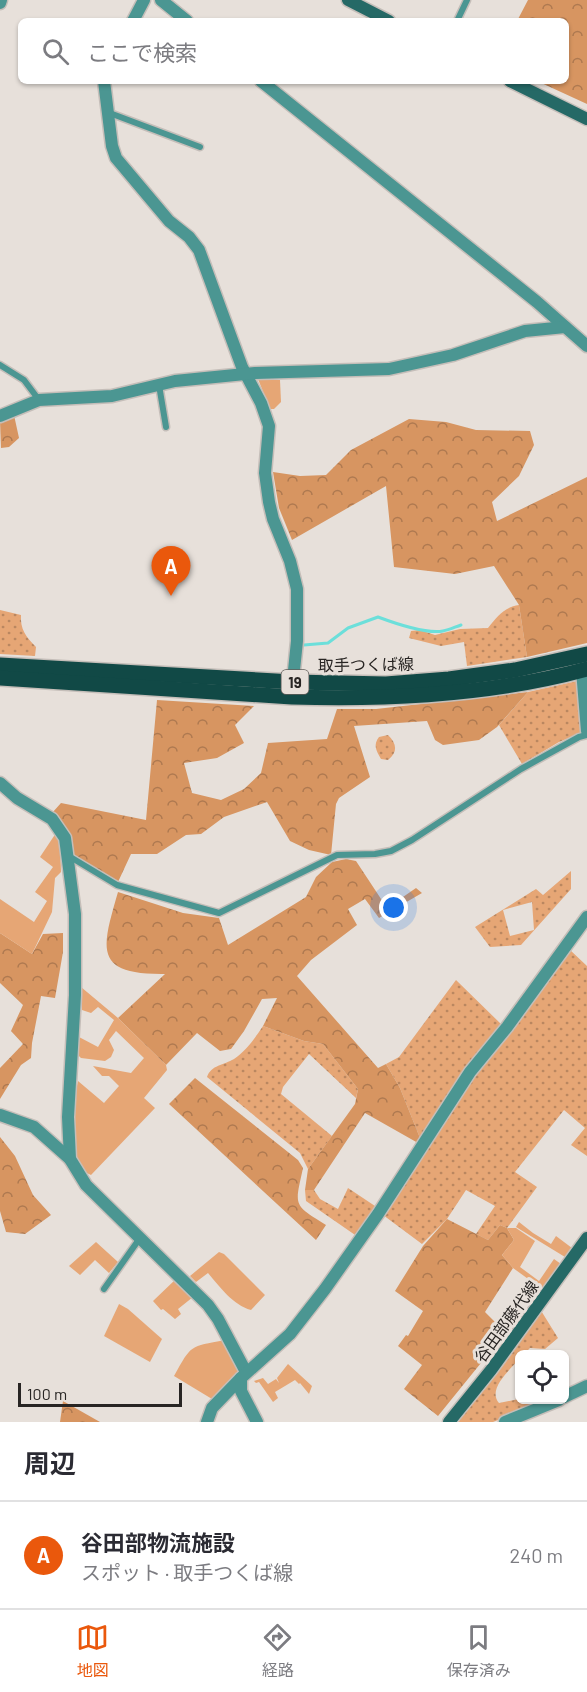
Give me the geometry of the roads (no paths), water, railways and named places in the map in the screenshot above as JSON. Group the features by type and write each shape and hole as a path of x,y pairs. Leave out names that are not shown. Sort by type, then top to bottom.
{"main road":[{"path":"348,0 383,18"},
{"path":"516,84 587,119"},
{"name":"取手つくば線","path":"0,678 292,689 449,679 515,670 587,654"},
{"name":"取手つくば線","path":"0,665 387,697 452,692 520,683 584,669"},
{"name":"谷田部藤代線","path":"448,1422 491,1370 587,1238"}],"street":[{"path":"135,18 144,0"},
{"path":"161,0 183,18"},
{"path":"104,84 112,146 116,159 169,221 189,237 199,250 221,315 269,426 265,473 269,502 273,519 290,561 297,589 297,641 292,689"},
{"path":"265,84 587,346"},
{"path":"0,416 39,400 99,398 159,384 246,374 389,369 410,366 453,355 525,331 565,327"},
{"path":"584,669 587,733"},
{"path":"0,783 17,798 52,819 65,837 75,914 75,995 68,1117 70,1159"},
{"path":"207,1422 212,1408 244,1375 290,1334 325,1289 378,1214 470,1072 514,1018 587,917"},
{"path":"0,1115 34,1127 70,1159 86,1185 208,1305 218,1319 244,1375 241,1391 257,1422"},
{"path":"569,1395 587,1386"},
{"path":"505,1422 549,1404"}],"lane":[{"path":"458,18 467,0"},
{"path":"107,112 200,147"},
{"path":"0,365 24,380 39,400"},
{"path":"159,384 166,427"},
{"path":"66,855 117,885 219,913 337,855 375,854 391,851 412,840 521,769 587,733"},
{"path":"104,1289 141,1237"}],"waterway":[{"path":"304,645 328,643 348,628 378,617 436,632 461,625"}],"place":[{"name":"谷田部物流施設","path":"171,596"}]}
